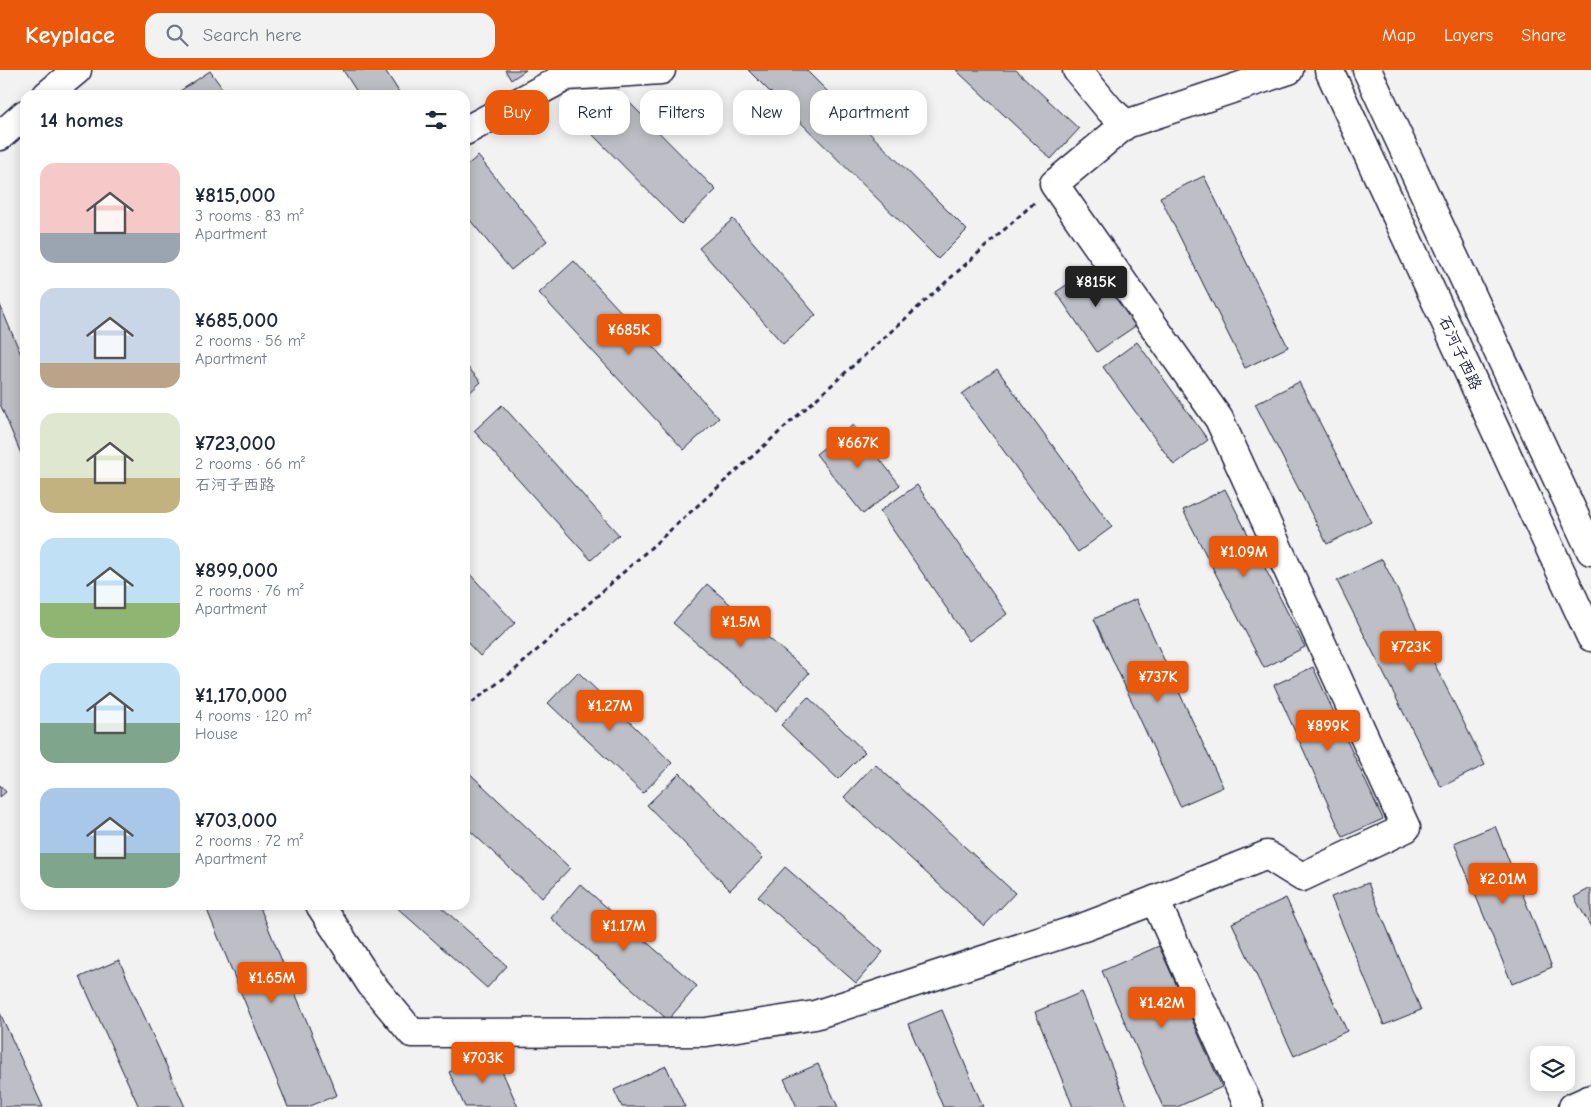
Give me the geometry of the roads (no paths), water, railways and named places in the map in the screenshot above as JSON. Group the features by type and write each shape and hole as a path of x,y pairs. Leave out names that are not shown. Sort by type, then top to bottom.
{"street":[{"path":"54,90 77,70"},
{"path":"470,128 567,76 660,70"},
{"path":"1076,70 1110,110 1126,124"},
{"path":"323,910 371,984 412,1033 706,1032 815,1015 1088,926 1267,856 1302,877 1406,828 1219,419 1054,184 1126,124 1289,70"},
{"name":"石河子西路","path":"1329,70 1591,637"},
{"path":"1367,70 1591,551"},
{"path":"0,136 20,118"},
{"path":"1155,900 1249,1107"},
{"path":"1573,1107 1591,1099"}]}
